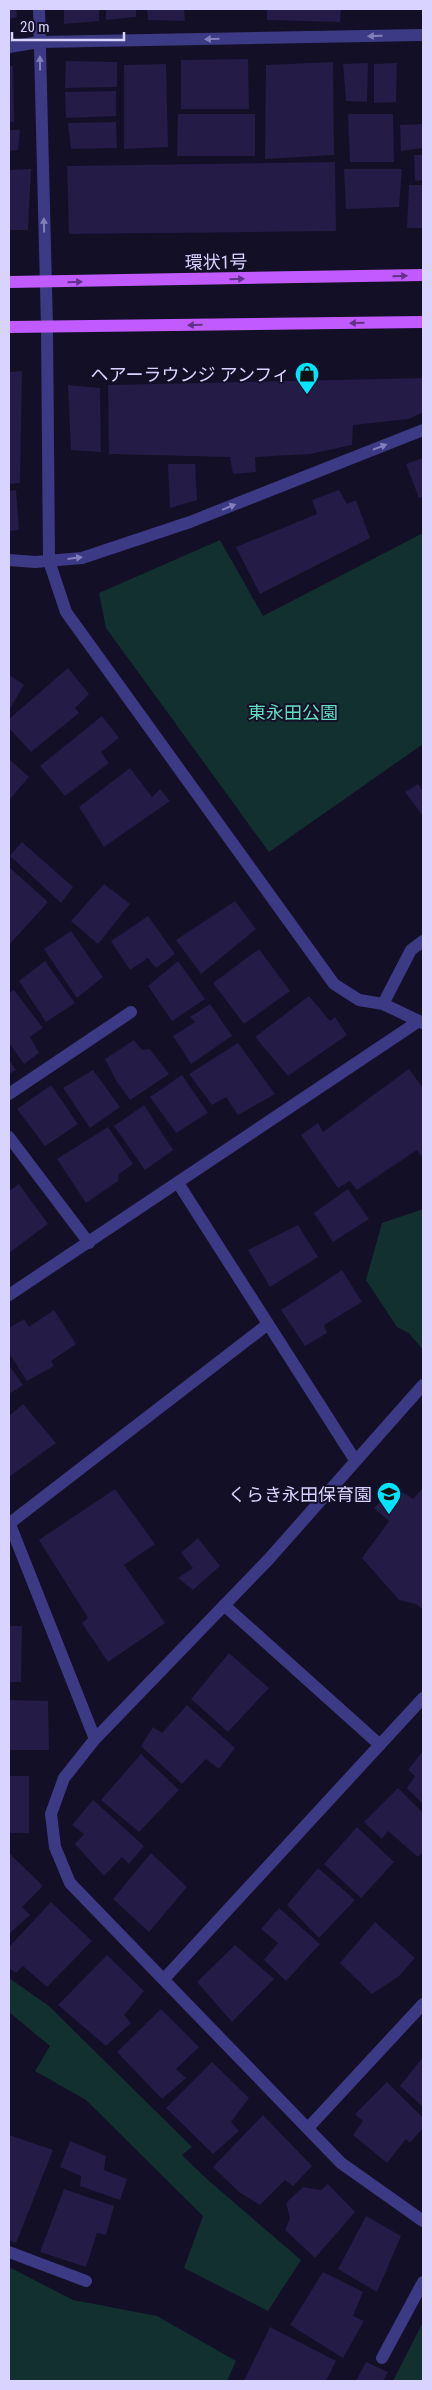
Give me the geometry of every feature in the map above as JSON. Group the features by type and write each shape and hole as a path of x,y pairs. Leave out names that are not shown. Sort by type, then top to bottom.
{"main road":[{"name":"環状1号","path":"9,282 423,275"},
{"path":"9,327 423,322"}],"street":[{"path":"39,9 44,282 47,326 49,561 66,612 334,984 359,1000 384,1004 421,1022"},
{"path":"9,47 39,42 423,35"},
{"path":"9,560 49,561 82,558 190,522 423,430"},
{"path":"384,1004 411,950 423,941"},
{"path":"9,1094 131,1012"},
{"path":"9,1295 421,1022"},
{"path":"9,1137 89,1243"},
{"path":"178,1183 355,1460"},
{"path":"95,1739 9,1522 268,1324"},
{"path":"423,1384 268,1560 95,1739 64,1778 51,1814 54,1847 70,1883 341,2163 423,2220"},
{"path":"224,1605 380,1745"},
{"path":"164,1979 423,1698"},
{"path":"308,2128 423,2004"},
{"path":"9,2252 86,2281"},
{"path":"382,2358 423,2282"}],"green space":[{"name":"東永田公園","path":"423,533 423,744 269,852 106,628 99,593 220,540 263,616"},
{"path":"423,1209 423,1350 409,1333 397,1327 366,1280 382,1223"},
{"path":"9,1978 49,2006 192,2147 182,2155 209,2181 301,2260 268,2311 184,2268 203,2216 86,2100 35,2071 50,2046 9,2012"},
{"path":"9,2267 73,2300 157,2316 236,2361 227,2381 9,2381"},
{"path":"423,2322 423,2381 393,2381"}],"building":[{"path":"9,9 16,9 17,17 9,19"},
{"path":"64,9 99,9 99,21 64,24"},
{"path":"106,9 136,9 136,17 106,20"},
{"path":"147,9 184,9 185,21 148,20"},
{"path":"267,9 341,9 340,22 267,20"},
{"path":"248,59 249,109 181,109 181,60"},
{"path":"66,61 117,62 117,87 65,88"},
{"path":"333,62 334,155 265,159 266,65"},
{"path":"368,63 367,102 346,101 343,64"},
{"path":"397,63 396,102 374,103 374,64"},
{"path":"166,64 168,147 124,149 124,65"},
{"path":"9,66 13,66 14,122 9,122"},
{"path":"116,91 116,116 66,118 65,92"},
{"path":"178,114 255,114 255,156 177,156"},
{"path":"348,114 393,114 394,162 350,162"},
{"path":"116,122 117,148 71,149 68,123"},
{"path":"423,124 423,148 401,151 400,125"},
{"path":"9,130 20,130 18,150 9,151"},
{"path":"414,155 423,155 423,180 415,181"},
{"path":"335,162 336,231 69,234 67,166"},
{"path":"31,169 28,230 9,230 9,170"},
{"path":"344,169 402,169 399,207 346,209"},
{"path":"409,185 423,185 423,228 407,228"},
{"path":"22,371 20,483 9,484 9,372"},
{"path":"423,378 423,412 409,419 353,425 352,445 310,454 255,457 256,472 233,474 230,457 109,454 108,385"},
{"path":"68,385 100,388 101,452 71,450"},
{"path":"423,458 423,497 419,498 406,464"},
{"path":"168,464 195,464 197,500 170,508"},
{"path":"16,490 19,530 9,531 9,491"},
{"path":"339,490 347,504 356,500 370,538 260,594 236,547 317,514 312,500"},
{"path":"68,668 89,694 75,708 79,713 31,752 9,728 9,719"},
{"path":"9,675 24,685 9,710"},
{"path":"102,716 119,738 101,752 109,763 65,796 40,766"},
{"path":"9,759 29,777 9,800"},
{"path":"130,768 152,797 160,789 170,801 104,847 79,807"},
{"path":"418,784 423,791 423,816 405,792"},
{"path":"22,842 73,887 61,903 10,856"},
{"path":"9,867 48,902 9,945"},
{"path":"104,884 130,904 98,944 71,921"},
{"path":"235,901 256,929 201,974 176,940"},
{"path":"148,916 175,954 156,968 148,958 130,970 111,941"},
{"path":"71,931 103,977 77,998 44,949"},
{"path":"259,949 290,991 244,1024 213,983"},
{"path":"45,961 75,1003 46,1022 19,981"},
{"path":"178,961 205,999 172,1021 148,986"},
{"path":"14,990 43,1028 30,1037 39,1053 24,1064 9,1043 9,993"},
{"path":"309,996 330,1021 335,1017 347,1035 288,1076 255,1037"},
{"path":"210,1004 232,1036 191,1064 173,1036 195,1022 190,1017"},
{"path":"134,1040 142,1050 150,1049 169,1074 130,1100 117,1082 105,1059"},
{"path":"238,1043 275,1094 238,1115 226,1097 212,1105 189,1074"},
{"path":"9,1060 16,1070 9,1074"},
{"path":"409,1069 423,1088 423,1158 417,1150 357,1190 350,1181 338,1188 301,1135 318,1123 323,1132"},
{"path":"93,1070 120,1107 90,1128 63,1088"},
{"path":"182,1075 208,1113 176,1133 150,1097"},
{"path":"51,1085 78,1124 45,1146 17,1109"},
{"path":"144,1105 173,1150 145,1170 114,1126"},
{"path":"108,1127 133,1164 119,1174 118,1181 86,1203 57,1159"},
{"path":"19,1184 48,1224 9,1253 9,1191"},
{"path":"348,1189 369,1219 333,1242 314,1213"},
{"path":"298,1225 318,1257 270,1287 248,1250"},
{"path":"342,1270 362,1302 324,1325 327,1333 305,1346 281,1310"},
{"path":"54,1310 76,1344 51,1361 54,1366 27,1381 9,1353 9,1328 24,1319 29,1327"},
{"path":"9,1365 23,1385 9,1394"},
{"path":"23,1404 56,1443 9,1477 9,1416"},
{"path":"395,1487 413,1499 423,1488 423,1610 416,1604 399,1600 362,1558 389,1521 374,1508"},
{"path":"115,1489 155,1544 124,1565 165,1623 108,1662 82,1623 88,1618 39,1540"},
{"path":"198,1538 220,1566 193,1590 178,1578 193,1568 181,1553"},
{"path":"9,1626 22,1626 21,1682 9,1682"},
{"path":"229,1653 269,1688 228,1732 191,1699"},
{"path":"9,1700 48,1701 49,1750 9,1750"},
{"path":"187,1705 235,1748 219,1769 206,1759 182,1784 141,1746 153,1727 162,1733"},
{"path":"423,1751 423,1804 407,1788 415,1776 408,1770"},
{"path":"141,1754 179,1790 139,1832 101,1800"},
{"path":"9,1776 29,1776 29,1833 9,1833"},
{"path":"398,1788 423,1813 423,1852 418,1857 388,1831 382,1839 364,1822"},
{"path":"93,1800 144,1846 129,1864 122,1857 104,1876 75,1844 84,1834 72,1825"},
{"path":"357,1827 394,1862 361,1898 324,1864"},
{"path":"9,1853 43,1886 22,1907 30,1915 9,1934"},
{"path":"151,1853 187,1887 149,1932 113,1899"},
{"path":"318,1868 355,1900 319,1938 287,1905"},
{"path":"51,1902 92,1941 47,1987 23,1966 16,1973 9,1968 9,1947"},
{"path":"279,1908 320,1944 286,1981 264,1960 278,1943 261,1929"},
{"path":"375,1922 415,1958 399,1976 372,1994 340,1963"},
{"path":"235,1945 274,1979 232,2022 197,1982"},
{"path":"107,1955 144,1991 124,2015 131,2023 106,2046 58,2005"},
{"path":"161,2009 199,2047 176,2069 186,2078 162,2099 117,2052"},
{"path":"423,2057 423,2107 400,2086"},
{"path":"212,2062 249,2098 231,2122 239,2131 213,2154 166,2108"},
{"path":"387,2082 423,2118 423,2128 410,2143 406,2139 387,2163 353,2135 363,2121 355,2114"},
{"path":"263,2115 312,2166 293,2186 285,2180 260,2205 239,2192 213,2167"},
{"path":"9,2135 53,2150 16,2243 9,2240"},
{"path":"70,2141 106,2156 104,2170 127,2179 120,2200 80,2186 81,2176 60,2167"},
{"path":"328,2184 355,2212 315,2258 285,2230 290,2218 286,2203 303,2187 321,2190"},
{"path":"64,2189 114,2206 106,2235 97,2233 86,2267 40,2252"},
{"path":"366,2216 401,2236 377,2292 338,2269"},
{"path":"323,2272 363,2292 353,2316 364,2321 343,2358 290,2325"},
{"path":"270,2327 336,2361 326,2381 244,2381"},
{"path":"366,2362 388,2372 383,2381 356,2381"}],"place":[{"name":"ヘアーラウンジ アンフィ","path":"307,395"},
{"name":"くらき永田保育園","path":"389,1515"}]}
